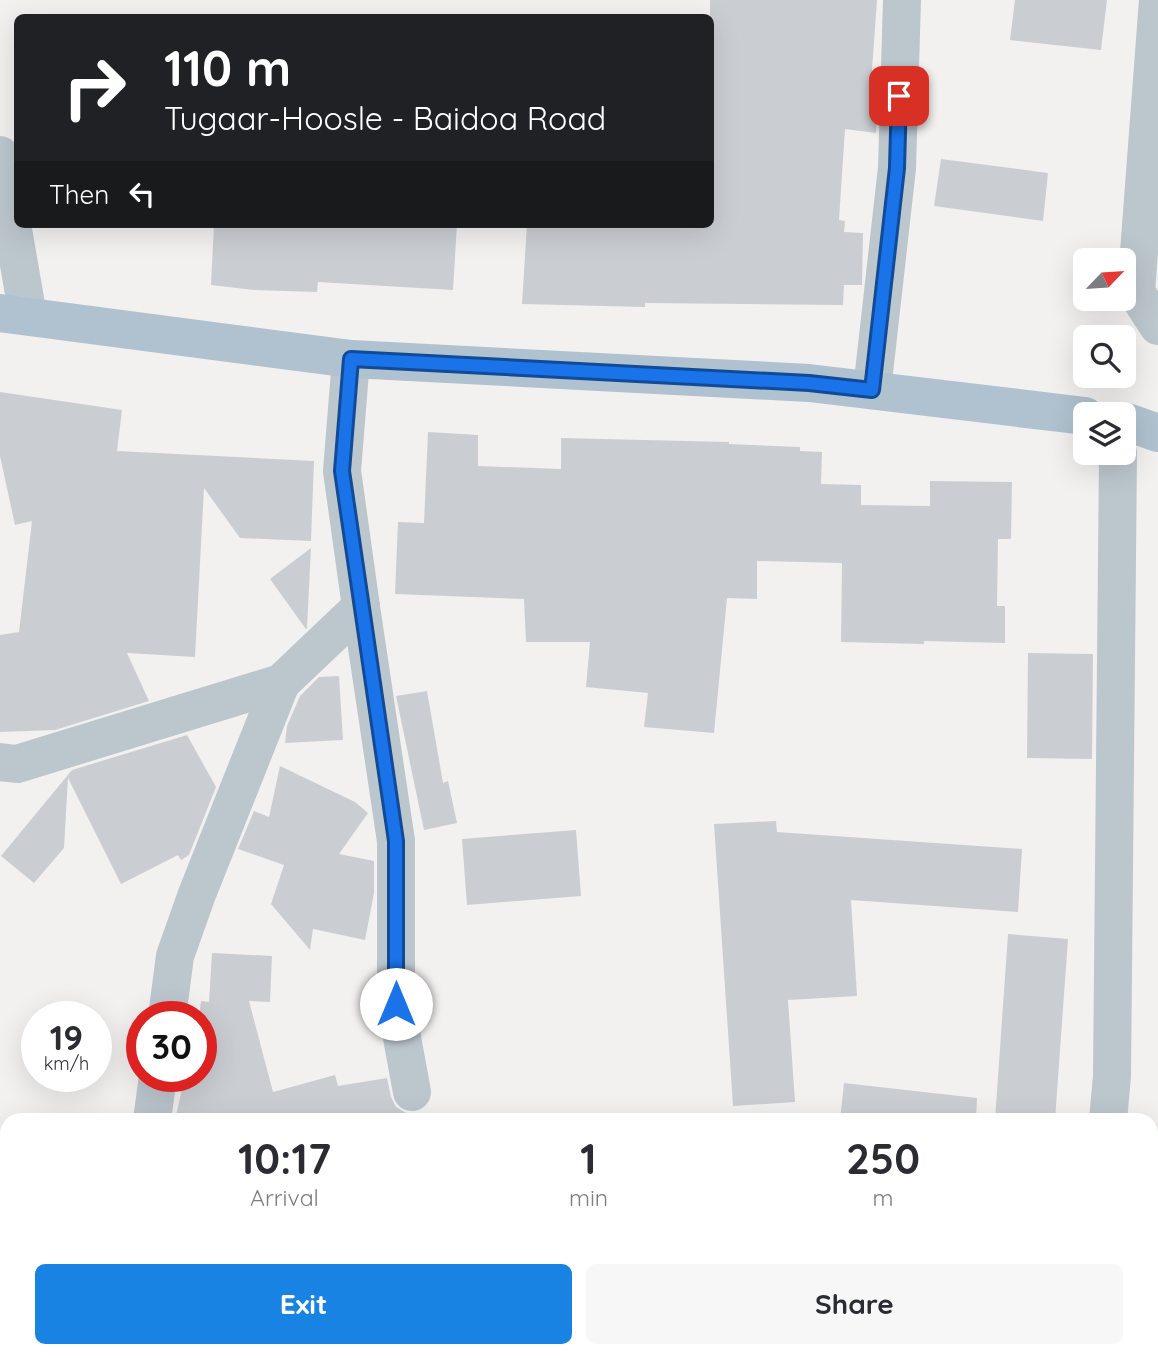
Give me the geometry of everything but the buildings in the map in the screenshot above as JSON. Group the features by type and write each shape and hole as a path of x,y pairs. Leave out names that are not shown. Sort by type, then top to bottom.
{"main road":[{"path":"14,314 351,359 809,383 1073,414"},
{"path":"1136,425 1158,433"}],"street":[{"path":"872,390 897,168 901,0"},
{"path":"1158,0 1136,292 1158,326"},
{"path":"0,155 14,314"},
{"path":"351,359 342,471 396,841 396,1004 412,1092"},
{"path":"1109,1113 1112,1076 1118,465"},
{"path":"169,1001 175,956 281,683 361,607"},
{"path":"0,762 17,764 281,683"},
{"path":"153,1113 156,1092"}],"route":[{"path":"396,1004 396,841 342,471 351,359 809,383 872,390 897,168 899,96"}]}
